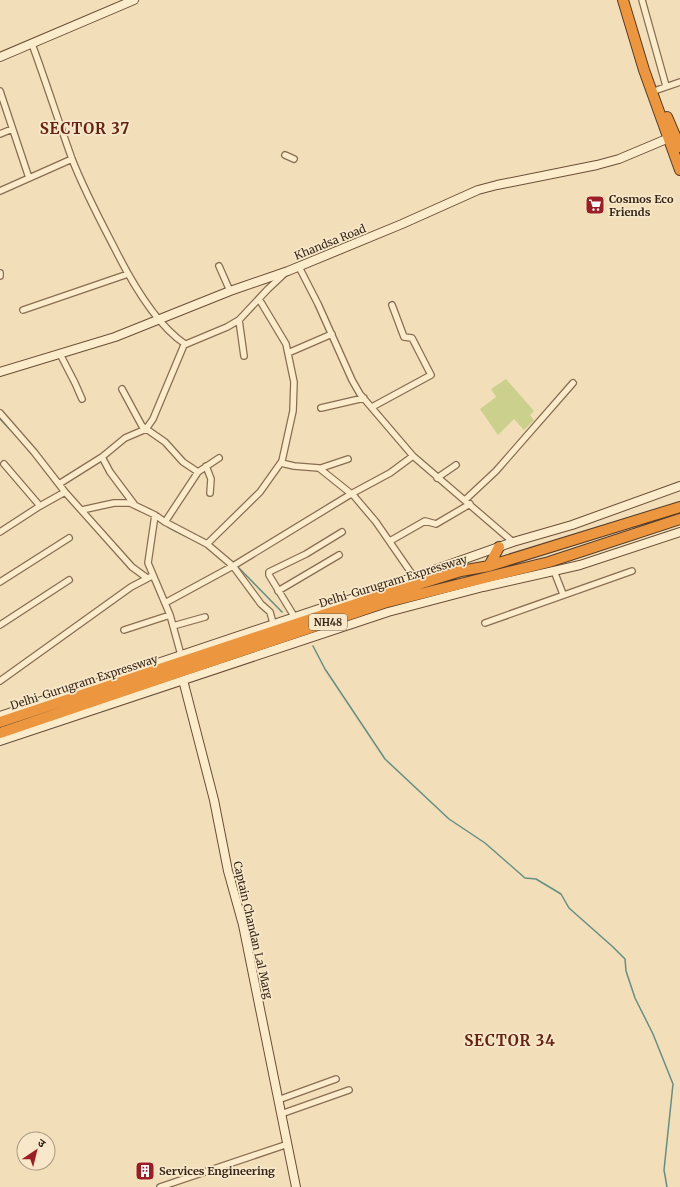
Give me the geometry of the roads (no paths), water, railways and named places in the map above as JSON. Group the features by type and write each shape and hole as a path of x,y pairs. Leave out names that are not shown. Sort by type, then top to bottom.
{"highway":[{"path":"623,0 645,63 680,147"},
{"path":"629,0 645,63 662,88 675,136 680,170"},
{"name":"Delhi-Gurugram Expressway","path":"0,722 262,631 453,573 489,566 680,507"},
{"name":"Delhi-Gurugram Expressway","path":"0,732 384,603 549,562 680,519"},
{"path":"489,566 499,547"},
{"path":"462,584 483,587"},
{"path":"433,599 442,589"}],"main road":[{"path":"0,57 134,0"},
{"name":"Khandsa Road","path":"0,372 116,337 230,292 299,267 402,224 478,190 619,159 675,136"},
{"path":"0,716 181,655 262,631 273,623 414,577 513,542 572,525 680,486"},
{"path":"0,741 388,612 433,599 580,565 680,532"},
{"name":"Captain Chandan Lal Marg","path":"183,680 214,800 228,871 243,925 296,1187"}],"street":[{"path":"642,0 662,88 680,82"},
{"path":"32,44 72,159 98,217 128,274 144,300 160,320 178,339 185,344"},
{"path":"0,91 29,178"},
{"path":"0,134 12,129"},
{"path":"286,155 294,159"},
{"path":"0,191 72,159"},
{"path":"219,266 230,292"},
{"path":"299,267 332,334 352,380 364,398 413,456 513,542"},
{"path":"59,484 102,457 125,438 146,429 153,419 182,347 185,344 227,327 239,320 268,289 288,271"},
{"path":"23,310 128,274"},
{"path":"207,544 260,492 281,463 292,418 294,382 286,344 259,299"},
{"path":"372,407 431,375 412,338 404,337 392,305"},
{"path":"239,320 244,356"},
{"path":"288,353 332,334"},
{"path":"60,354 82,399"},
{"path":"465,500 496,471 573,383"},
{"path":"122,389 140,422 146,429 165,442 183,462 198,472"},
{"path":"321,408 364,398"},
{"path":"0,413 34,452 65,492 132,567 150,577"},
{"path":"165,603 234,566 351,494 390,473 413,456"},
{"path":"102,457 110,472 134,504"},
{"path":"165,522 198,472 219,458"},
{"path":"281,463 294,466 321,468 348,459"},
{"path":"4,464 40,506"},
{"path":"437,478 456,464"},
{"path":"206,466 211,479 210,493"},
{"path":"321,468 361,503 390,541 414,577"},
{"path":"0,532 65,492"},
{"path":"82,510 114,503 126,502 134,504 207,544 234,566 261,604 270,613 273,623"},
{"path":"390,541 425,522 436,524 470,504"},
{"path":"155,515 151,549 147,562 150,577 165,603 170,616 181,655"},
{"path":"294,616 269,575 270,571 306,554 342,532"},
{"path":"0,582 69,538"},
{"path":"278,591 339,554"},
{"path":"554,571 563,594"},
{"path":"485,623 563,594 632,571"},
{"path":"0,681 125,592 150,577"},
{"path":"0,625 69,580"},
{"path":"124,630 170,616"},
{"path":"173,626 205,617"},
{"path":"278,1100 336,1079"},
{"path":"282,1114 349,1090"},
{"path":"160,1187 288,1144"}],"waterway":[{"path":"0,419 17,437"},
{"path":"168,527 190,538"},
{"path":"237,566 282,612"},
{"path":"313,646 325,669 385,759 449,819 485,843 525,878 536,879 561,894 569,908 625,959 626,971 635,998 653,1034 673,1084 664,1170 667,1187"}],"place":[{"name":"Cosmos Eco Friends","path":"595,205"},
{"name":"Services Engineering","path":"145,1171"}],"district":[{"name":"SECTOR 37","path":"85,129"},
{"name":"SECTOR 34","path":"510,1041"}]}
